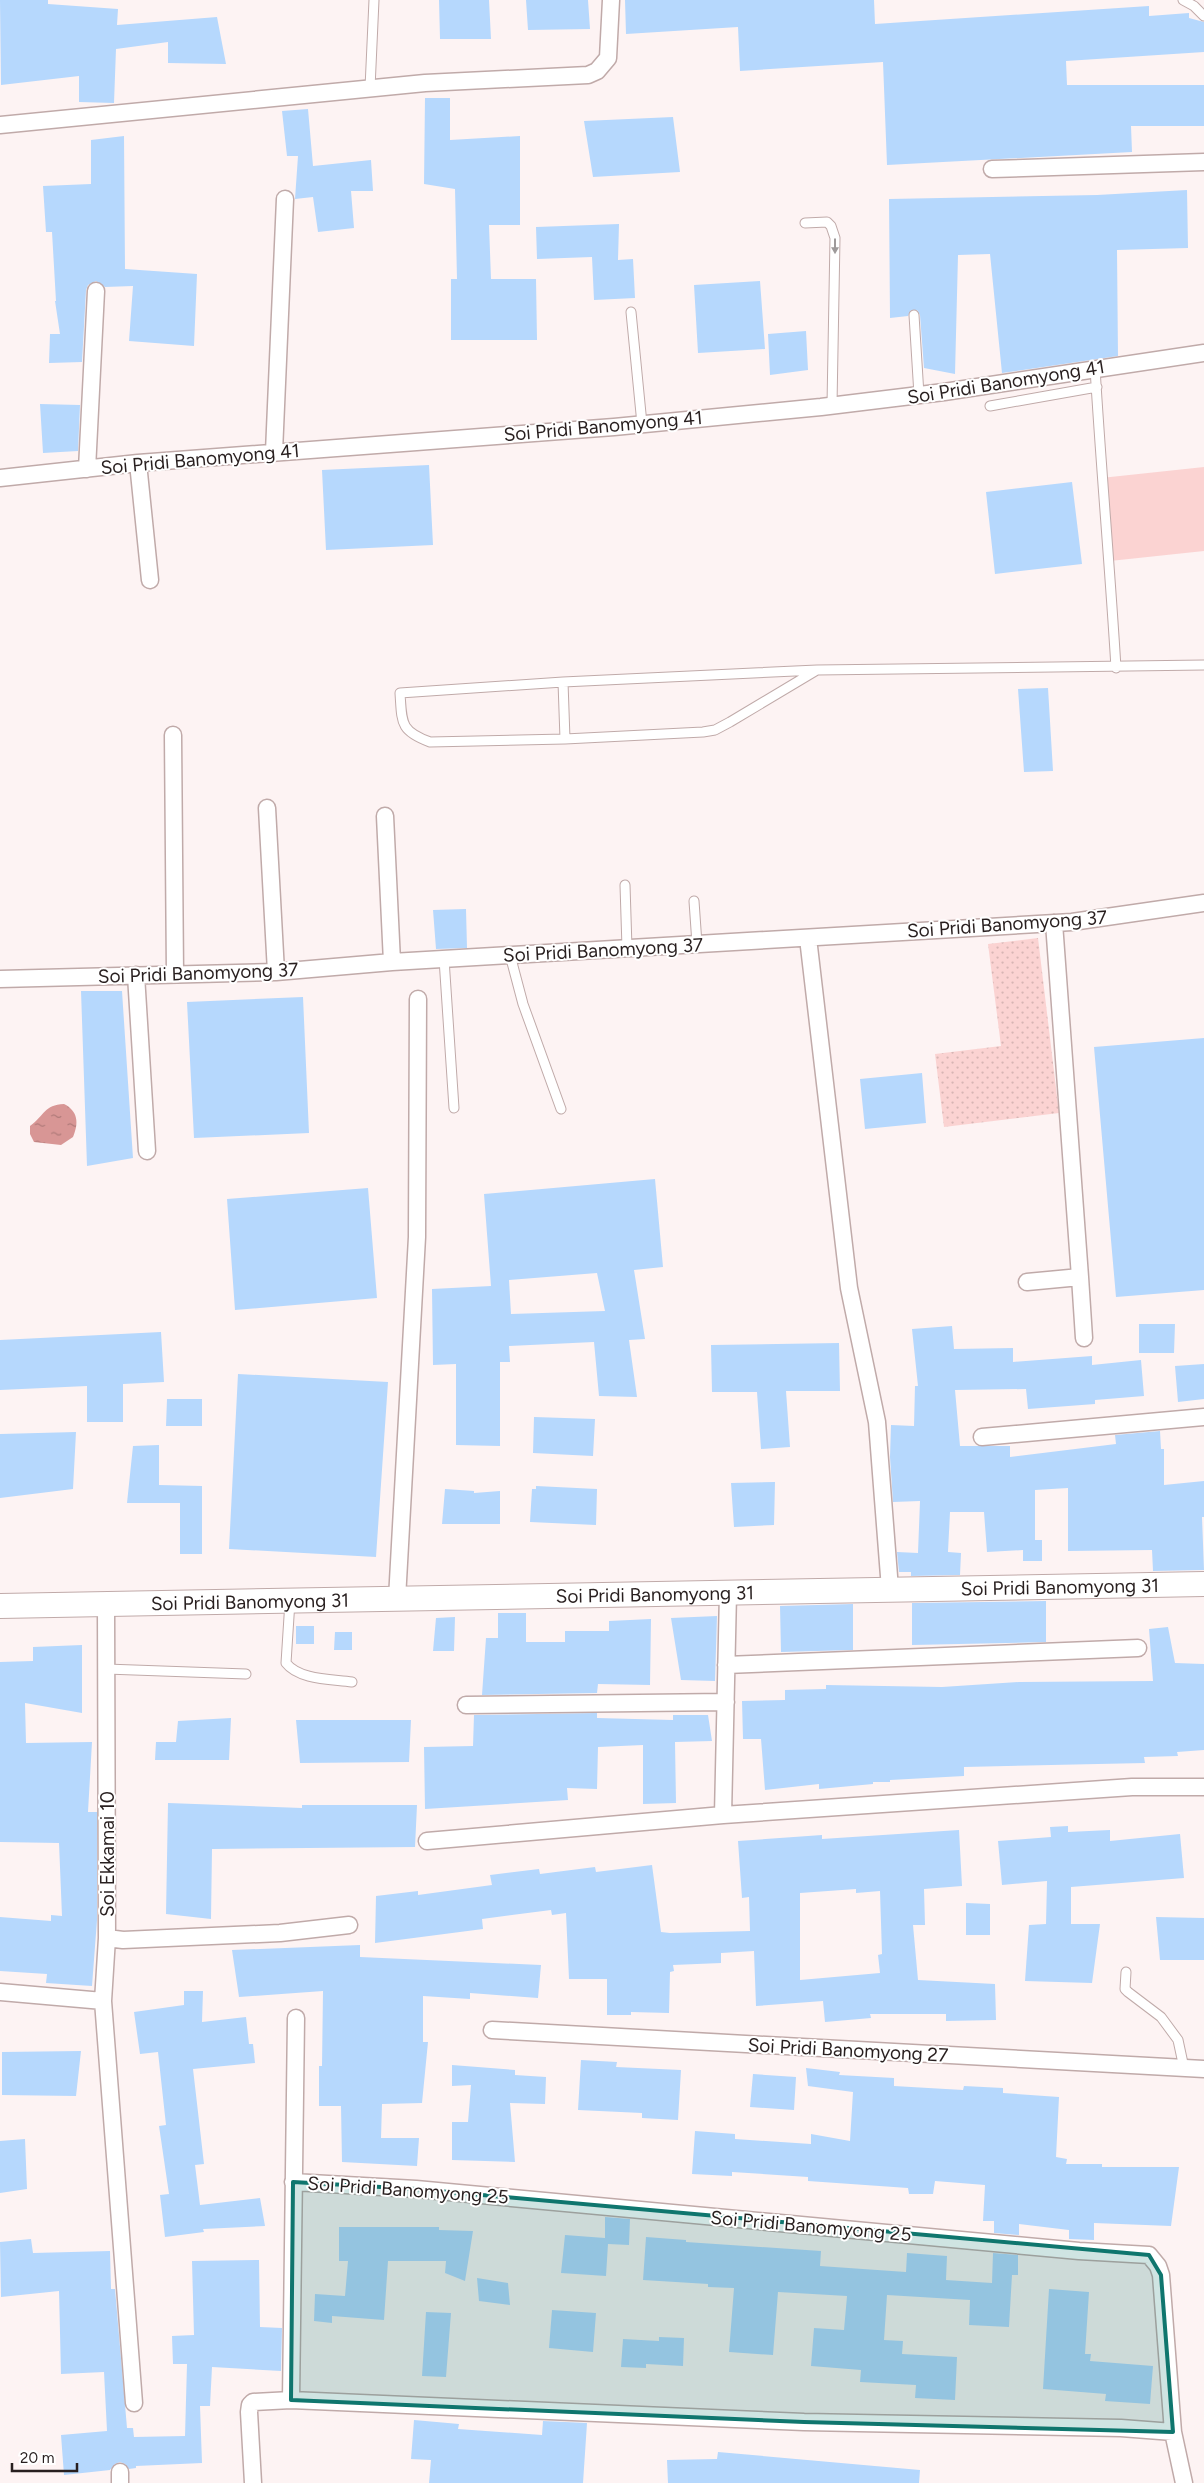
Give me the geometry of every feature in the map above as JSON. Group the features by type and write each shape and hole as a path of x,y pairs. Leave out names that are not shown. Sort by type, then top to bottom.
{"street":[{"path":"0,125 370,88 588,75 597,71 608,58 610,0"},
{"path":"992,169 1204,162"},
{"path":"274,452 285,199"},
{"path":"87,469 96,292"},
{"name":"Soi Pridi Banomyong 41","path":"0,478 138,463 642,424 832,405 919,395 1204,353"},
{"path":"138,463 150,580"},
{"path":"173,735 175,974"},
{"path":"267,808 276,972"},
{"path":"385,816 392,962"},
{"name":"Soi Pridi Banomyong 37","path":"0,978 276,972 392,962 1054,923 1204,903"},
{"path":"1054,923 1084,1338"},
{"path":"808,938 849,1288 877,1422 890,1589"},
{"path":"136,975 147,1151"},
{"path":"397,1599 416,1237 418,999"},
{"path":"1027,1282 1080,1277"},
{"path":"982,1437 1204,1417"},
{"name":"Soi Pridi Banomyong 31","path":"0,1606 1204,1584"},
{"path":"724,1815 728,1592"},
{"name":"Soi Ekkamai 10","path":"106,1604 107,1938 103,2001 134,2403"},
{"path":"726,1665 1138,1648"},
{"path":"466,1705 726,1702"},
{"path":"427,1841 724,1815 1132,1787 1204,1787"},
{"path":"107,1938 123,1940 280,1934 349,1925"},
{"path":"0,1992 103,2001"},
{"path":"291,2400 296,2018"},
{"name":"Soi Pridi Banomyong 27","path":"492,2030 1204,2069"},
{"name":"Soi Pridi Banomyong 25","path":"293,2182 416,2189 1078,2251 1149,2255 1158,2266 1161,2275 1173,2432 1184,2483"},
{"path":"253,2483 250,2405 253,2402 291,2400 804,2422 1121,2428 1173,2432"}],"lane":[{"path":"370,88 374,0"},
{"path":"1184,0 1194,6 1204,16"},
{"path":"805,223 827,222 831,226 835,238 832,405"},
{"path":"631,312 642,424"},
{"path":"914,315 919,395"},
{"path":"1096,368 1116,668"},
{"path":"990,406 1096,387"},
{"path":"817,670 715,730 702,732 565,739 430,742 412,735 402,721 400,693 563,682 817,670 1116,668 1204,665"},
{"path":"563,682 565,739"},
{"path":"625,884 627,948"},
{"path":"694,901 697,944"},
{"path":"510,955 523,1004 561,1110"},
{"path":"444,959 454,1108"},
{"path":"290,1600 286,1663 290,1669 302,1674 352,1682"},
{"path":"106,1670 246,1674"},
{"path":"1126,1972 1125,1989 1161,2018 1178,2040 1184,2068"}],"highlighted area":[{"path":"293,2182 416,2189 1149,2255 1161,2275 1173,2432 804,2422 291,2400"}],"shaded area":[{"path":"1204,467 1204,551 1110,561 1101,478"},
{"path":"1038,938 1059,1113 944,1127 935,1054 1001,1046 988,944"}],"water":[{"path":"64,1104 75,1114 76,1127 73,1137 61,1145 34,1142 30,1134 30,1126 48,1108"}],"building":[{"path":"0,0 48,0 48,4 118,9 117,25 217,17 226,64 168,63 168,42 116,49 114,103 79,102 79,76 1,85"},
{"path":"439,0 489,0 491,39 440,39"},
{"path":"526,0 588,0 590,29 528,30"},
{"path":"625,0 874,0 875,24 1149,6 1149,16 1189,13 1189,18 1204,22 1204,52 1066,61 1067,85 1204,85 1204,126 1131,126 1132,152 887,165 883,62 740,71 738,27 626,34"},
{"path":"425,98 450,98 450,140 520,136 520,225 489,225 491,279 536,279 537,340 451,340 451,279 457,279 455,189 424,184"},
{"path":"308,109 313,166 371,160 373,191 351,191 354,228 318,232 313,197 295,199 298,156 287,156 282,111"},
{"path":"673,117 680,172 593,177 584,121"},
{"path":"124,136 125,269 197,274 194,346 129,341 133,286 105,287 96,281 88,285 86,290 82,362 49,363 50,334 60,334 55,301 52,232 46,232 43,186 91,184 91,140"},
{"path":"1187,190 1188,248 1117,250 1118,356 1002,373 990,254 958,255 955,374 924,368 920,315 917,310 911,310 908,316 890,318 889,199 1097,195"},
{"path":"619,224 618,260 633,259 635,298 594,300 592,257 537,259 536,227"},
{"path":"760,281 765,349 698,353 694,285"},
{"path":"806,331 808,370 770,375 768,334"},
{"path":"40,404 80,405 78,451 43,453"},
{"path":"429,465 433,545 326,550 322,470"},
{"path":"1072,482 1082,564 995,574 986,492"},
{"path":"1048,688 1053,771 1024,772 1018,689"},
{"path":"466,909 467,948 436,949 433,910"},
{"path":"81,991 122,991 133,1158 87,1166"},
{"path":"303,997 309,1133 194,1138 187,1002"},
{"path":"1204,1038 1204,1290 1116,1297 1094,1047"},
{"path":"922,1073 926,1123 865,1129 860,1079"},
{"path":"655,1179 663,1267 634,1270 645,1339 629,1340 637,1397 599,1396 594,1342 509,1346 510,1362 500,1362 500,1446 456,1445 456,1364 433,1365 432,1289 491,1286 484,1194","holes":["597,1273 605,1311 511,1314 509,1280"]},
{"path":"368,1188 377,1298 235,1310 227,1199"},
{"path":"1139,1324 1175,1324 1174,1353 1139,1353"},
{"path":"952,1326 954,1349 1013,1348 1013,1362 1092,1356 1092,1365 1141,1360 1144,1396 1095,1400 1095,1404 1028,1409 1026,1389 955,1390 960,1446 1010,1446 1010,1457 1116,1444 1115,1435 1160,1431 1161,1449 1164,1449 1164,1485 1204,1481 1204,1517 1202,1517 1204,1570 1153,1571 1152,1550 1068,1551 1068,1488 1035,1490 1035,1540 1042,1540 1042,1561 1023,1561 1023,1550 987,1552 984,1512 950,1512 948,1552 961,1553 960,1575 911,1576 911,1572 899,1572 897,1552 918,1553 920,1501 893,1502 890,1457 891,1425 914,1426 915,1386 918,1386 912,1329"},
{"path":"161,1332 164,1382 123,1384 123,1422 87,1422 87,1386 0,1390 0,1340"},
{"path":"839,1343 840,1391 786,1391 790,1447 761,1449 757,1392 712,1392 711,1345"},
{"path":"1204,1364 1204,1399 1178,1402 1175,1366"},
{"path":"238,1374 388,1382 376,1557 229,1549"},
{"path":"167,1399 202,1399 202,1426 166,1426"},
{"path":"534,1417 595,1419 593,1456 533,1453"},
{"path":"76,1432 73,1489 0,1498 0,1434"},
{"path":"159,1445 159,1485 202,1486 202,1554 180,1554 180,1503 127,1503 133,1446"},
{"path":"775,1482 774,1525 734,1527 731,1483"},
{"path":"536,1486 597,1489 596,1525 530,1522 532,1489 536,1489"},
{"path":"445,1489 474,1491 474,1493 500,1491 500,1524 442,1524"},
{"path":"1046,1601 1046,1642 912,1645 912,1603"},
{"path":"853,1604 853,1650 781,1652 780,1606"},
{"path":"498,1613 526,1613 526,1642 565,1642 565,1631 609,1631 609,1621 651,1619 650,1685 598,1684 597,1693 482,1695 486,1638 498,1638"},
{"path":"717,1616 715,1681 681,1680 671,1618"},
{"path":"455,1617 454,1651 433,1651 436,1618"},
{"path":"296,1626 314,1626 314,1644 296,1644"},
{"path":"1168,1627 1175,1663 1204,1664 1204,1750 1177,1752 1178,1756 1144,1757 1145,1763 964,1767 964,1776 890,1780 890,1782 873,1782 873,1784 819,1789 819,1784 765,1790 761,1739 743,1739 742,1701 785,1700 785,1690 826,1689 826,1685 942,1687 1019,1682 1153,1681 1149,1629"},
{"path":"335,1632 352,1632 352,1650 334,1650"},
{"path":"82,1645 82,1713 25,1703 26,1743 92,1742 88,1812 97,1812 97,1920 92,1986 46,1983 47,1974 0,1971 0,1917 51,1921 51,1915 62,1916 59,1843 0,1842 0,1662 33,1661 33,1647"},
{"path":"597,1713 597,1718 673,1720 673,1715 708,1715 712,1741 675,1742 676,1803 643,1804 643,1745 598,1747 597,1789 567,1788 568,1800 425,1809 424,1747 473,1746 474,1715"},
{"path":"231,1718 229,1760 155,1760 156,1742 176,1742 178,1721"},
{"path":"296,1720 411,1720 409,1762 300,1763"},
{"path":"168,1803 302,1808 302,1805 417,1805 415,1847 212,1849 211,1919 166,1914"},
{"path":"1068,1826 1068,1832 1110,1830 1110,1841 1180,1834 1184,1878 1071,1887 1071,1924 1100,1924 1092,1983 1025,1981 1029,1925 1046,1924 1047,1881 1002,1885 998,1841 1051,1837 1050,1827"},
{"path":"959,1830 962,1886 924,1889 925,1925 913,1925 918,1980 995,1984 996,2020 946,2021 946,2014 870,2014 871,2018 825,2022 823,2001 756,2006 754,1951 721,1953 721,1963 673,1965 674,1971 670,1972 669,2013 631,2012 631,2015 607,2015 607,1979 569,1979 566,1913 552,1915 551,1910 482,1919 483,1929 375,1943 376,1896 418,1891 418,1895 492,1885 490,1875 539,1869 540,1874 595,1867 596,1872 652,1865 661,1932 750,1931 749,1897 742,1898 738,1841 822,1835 822,1839","holes":["856,1889 856,1893 880,1891 882,1954 878,1955 880,1973 800,1980 800,1893"]},
{"path":"966,1903 990,1904 990,1935 966,1935"},
{"path":"1156,1917 1204,1918 1204,1960 1160,1960"},
{"path":"360,1945 360,1957 541,1965 538,1998 470,1993 470,1999 423,1996 423,2042 428,2042 422,2103 382,2104 381,2138 419,2138 417,2166 342,2162 341,2106 319,2106 319,2066 322,2066 323,1991 239,1997 232,1950"},
{"path":"184,1991 203,1991 202,2022 246,2017 249,2044 253,2044 255,2063 193,2069 204,2164 195,2165 200,2205 260,2198 265,2226 203,2229 204,2232 165,2237 160,2195 169,2194 159,2126 166,2125 158,2052 140,2054 134,2012 184,2005"},
{"path":"81,2051 76,2096 2,2095 2,2052"},
{"path":"581,2060 617,2062 616,2067 681,2070 678,2120 642,2118 642,2113 578,2110"},
{"path":"452,2065 515,2070 515,2075 546,2077 545,2104 510,2103 515,2162 452,2160 452,2122 468,2122 471,2085 452,2086"},
{"path":"806,2068 840,2072 839,2075 894,2078 894,2086 963,2090 964,2086 1003,2088 1003,2093 1059,2097 1056,2157 1067,2159 1066,2164 1102,2164 1102,2167 1179,2167 1171,2226 1094,2223 1094,2240 1069,2239 1069,2230 1019,2224 1019,2235 994,2233 994,2221 983,2221 985,2185 935,2181 933,2194 909,2194 908,2188 808,2181 808,2177 732,2172 732,2176 692,2174 695,2131 735,2134 735,2139 811,2144 811,2134 850,2141 853,2092 808,2086"},
{"path":"753,2074 796,2077 794,2110 750,2107"},
{"path":"25,2139 27,2189 0,2193 0,2141"},
{"path":"605,2217 630,2219 629,2245 608,2244 606,2276 561,2273 565,2235 605,2238"},
{"path":"339,2227 439,2227 439,2230 473,2231 465,2281 445,2273 446,2261 388,2261 384,2320 332,2316 332,2323 314,2321 315,2294 345,2296 348,2261 339,2261"},
{"path":"646,2237 686,2240 686,2242 821,2251 820,2266 906,2272 907,2253 947,2256 946,2280 992,2283 993,2253 1018,2255 1018,2275 1012,2275 1009,2327 969,2325 970,2300 887,2295 884,2340 903,2341 902,2354 957,2357 955,2400 915,2398 916,2385 860,2382 861,2370 811,2366 814,2328 844,2330 847,2296 778,2292 773,2355 729,2352 734,2288 708,2287 708,2284 643,2280"},
{"path":"31,2239 33,2253 110,2251 111,2289 115,2289 127,2428 133,2428 134,2437 185,2436 187,2364 173,2364 172,2336 194,2335 192,2261 259,2260 260,2327 282,2328 281,2371 212,2367 210,2406 200,2406 202,2463 136,2466 136,2468 129,2469 120,2462 115,2464 110,2470 64,2475 61,2435 107,2431 104,2372 61,2374 59,2291 1,2297 0,2242"},
{"path":"477,2278 508,2283 510,2305 479,2301"},
{"path":"1049,2289 1089,2292 1085,2354 1091,2354 1090,2361 1153,2366 1150,2404 1105,2401 1106,2394 1043,2389"},
{"path":"552,2310 596,2313 593,2352 549,2348"},
{"path":"426,2312 451,2313 446,2377 422,2376"},
{"path":"659,2337 684,2338 683,2366 646,2364 646,2368 621,2367 623,2339 659,2341"},
{"path":"414,2420 459,2424 458,2429 542,2435 543,2421 587,2423 583,2483 429,2483 431,2460 411,2459"},
{"path":"718,2452 920,2470 919,2483 668,2483 667,2460 717,2459"}]}
